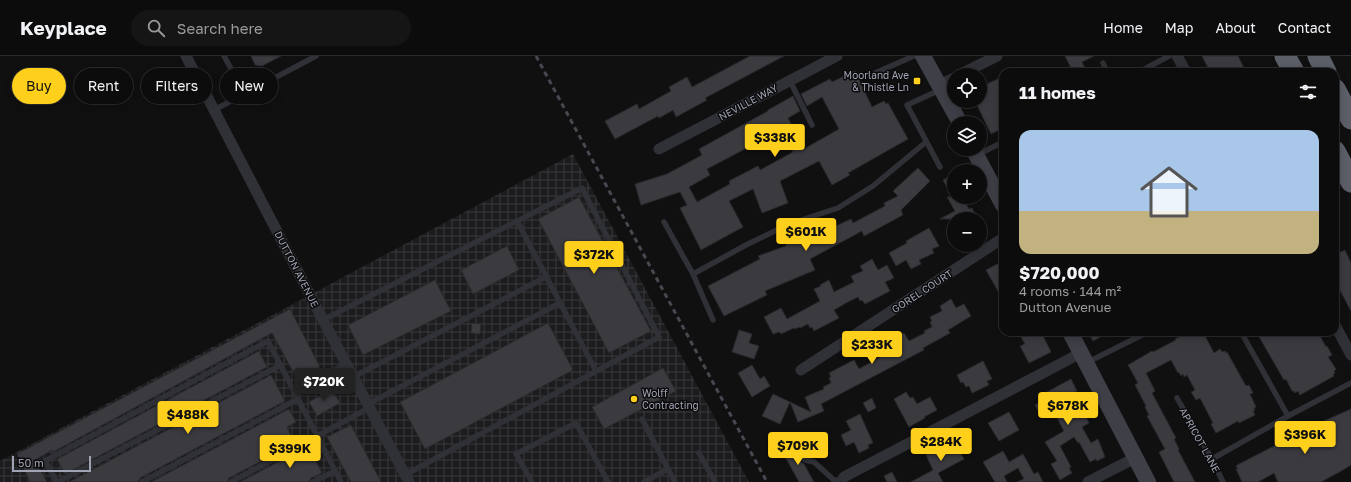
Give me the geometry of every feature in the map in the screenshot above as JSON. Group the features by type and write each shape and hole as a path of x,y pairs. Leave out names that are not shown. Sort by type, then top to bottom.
{"highway":[{"path":"1285,56 1292,68"},
{"path":"1318,56 1324,68"},
{"path":"1339,96 1351,119"},
{"path":"1339,159 1351,182"}],"street":[{"name":"DUTTON AVENUE","path":"186,56 407,479"},
{"name":"NEVILLE WAY","path":"659,149 837,56"},
{"path":"924,56 956,116"},
{"path":"973,68 997,56"},
{"path":"1177,56 1184,68"},
{"path":"941,87 947,83"},
{"path":"977,156 999,197"},
{"name":"GOREL COURT","path":"800,370 999,241"},
{"path":"1339,332 1351,355"},
{"path":"1072,336 1148,482"},
{"path":"844,477 1083,358"},
{"path":"1088,482 1135,458"}],"lane":[{"path":"224,56 231,68"},
{"path":"875,73 914,56"},
{"path":"1146,68 1169,56"},
{"path":"278,76 313,57"},
{"path":"1103,63 1105,68"},
{"path":"790,81 812,125"},
{"path":"940,167 907,105 941,87"},
{"path":"214,110 226,104"},
{"path":"693,274 746,245 789,224 838,208 873,186 926,142"},
{"path":"987,148 999,143"},
{"path":"323,320 582,188 659,337 596,371 407,479"},
{"path":"517,221 596,371"},
{"path":"664,222 693,274 713,320"},
{"path":"353,377 546,277"},
{"path":"231,482 368,406 560,303"},
{"path":"1083,358 1138,336"},
{"path":"1243,336 1288,416"},
{"path":"281,365 57,482 45,461 268,341 281,365 295,392 341,482"},
{"path":"295,392 346,364"},
{"path":"1212,459 1288,416 1351,383"},
{"path":"142,482 298,398"},
{"name":"APRICOT LANE","path":"1177,398 1212,459 1223,482"},
{"path":"642,419 675,482"},
{"path":"532,482 516,454 576,423 608,482"},
{"path":"800,448 806,460 814,462 835,481 844,477"},
{"path":"700,453 715,482"},
{"path":"644,482 668,469"},
{"path":"313,482 335,470"}],"shaded area":[{"path":"573,154 749,482 0,482 0,461"}],"building":[{"path":"251,56 281,56 262,66 255,65"},
{"path":"750,56 784,56 705,98 707,100 676,117 673,110 659,118 658,116 615,139 605,121 637,104 639,109 671,91 669,87 687,77 692,87"},
{"path":"1065,56 1094,56 1082,62 1085,68 1071,68"},
{"path":"1202,56 1238,56 1244,68 1208,68"},
{"path":"855,71 872,107 884,101 886,104 888,103 908,139 848,173 850,175 832,185 819,161 780,181 788,203 762,213 753,189 729,201 743,227 701,250 680,208 687,205 680,192 641,205 635,184 667,174 702,155 699,149 793,96 800,111 788,118 804,149 839,129 822,97 807,106 801,94 830,79 832,82","holes":["781,130 793,152 760,170 758,166 729,181 730,184 697,202 689,187 710,175 707,169"]},
{"path":"999,78 999,130 991,134 987,126 987,116 982,116 978,108 987,108 987,84"},
{"path":"918,168 930,181 901,210 903,215 864,236 862,231 810,259 815,270 765,291 767,295 724,316 708,286 760,259 758,256 786,246 786,244 801,238 802,242 822,231 823,232 851,219 853,223 885,206 884,203 898,196 893,191"},
{"path":"947,178 947,188 943,180"},
{"path":"579,197 651,331 609,353 538,219"},
{"path":"951,204 966,204 969,209 972,208 974,212 953,212 955,211"},
{"path":"947,215 947,219 940,219"},
{"path":"929,228 939,246 932,249 934,253 919,260 921,264 911,269 906,260 896,266 889,253"},
{"path":"507,246 519,270 473,294 461,270"},
{"path":"1345,250 1351,263 1351,311 1339,288 1339,253"},
{"path":"872,259 878,270 887,265 894,278 885,282 890,291 865,304 862,300 860,301 858,297 846,303 834,310 839,318 814,331 808,324 781,334 780,332 773,334 764,317 781,308 787,319 820,301 814,289 829,280 834,292 854,282 851,276 863,271 860,266"},
{"path":"999,263 999,293 986,270"},
{"path":"435,280 451,311 363,355 348,325"},
{"path":"951,299 956,308 964,304 971,316 948,330 950,333 923,348 924,350 821,404 824,411 798,422 790,402 811,412 805,397 824,389 823,387 831,383 829,373 854,360 859,369 882,356 879,346 904,333 909,341 925,333 924,331 932,327 930,317 942,311 940,306"},
{"path":"290,309 320,367 297,379 272,333 53,452 52,450 35,460 47,482 30,482 17,454"},
{"path":"472,323 481,324 480,334 471,333"},
{"path":"548,323 573,370 425,449 400,402"},
{"path":"739,330 752,334 749,343 759,346 754,359 732,352"},
{"path":"1020,336 1043,336 1051,352 1029,363 1020,346 1025,344"},
{"path":"1090,336 1102,336 1093,341"},
{"path":"1181,336 1205,336 1214,353 1220,349 1222,352 1227,352 1246,386 1249,385 1253,393 1250,394 1256,407 1253,411 1255,415 1239,423 1238,421 1216,433 1211,424 1213,423 1200,398 1196,400 1191,392 1195,390 1187,375 1184,377 1183,374 1181,376 1171,360 1146,373 1155,391 1152,393 1176,438 1174,439 1179,449 1178,450 1195,482 1174,482 1159,452 1165,449 1147,416 1149,415 1145,407 1146,406 1135,385 1138,383 1128,365 1152,351 1153,352 1176,340 1175,339"},
{"path":"1259,336 1320,336 1332,355 1328,357 1336,369 1334,371 1335,373 1333,374 1334,376 1300,395 1298,391 1295,393 1292,391 1286,379 1284,380"},
{"path":"259,351 267,367 65,474 57,459"},
{"path":"983,361 992,379 987,381 989,385 972,393 969,386 966,387 963,382 961,383 957,375"},
{"path":"752,365 760,379 764,376 770,386 752,397 738,373"},
{"name":"Wolff Contracting","path":"663,368 676,391 604,429 592,407"},
{"path":"271,375 285,401 140,478 138,482 69,482"},
{"path":"1071,379 1077,391 1074,392 1089,423 1082,427 1091,443 1098,439 1105,457 1097,461 1096,459 1090,462 1079,442 1078,443 1074,437 1060,446 1071,467 1069,468 1072,473 1060,480 1051,464 1057,461 1045,442 1064,431 1054,412 1042,418 1035,405 1047,399 1045,393"},
{"path":"332,389 340,403 317,416 309,402"},
{"path":"906,392 910,398 913,397 917,404 930,397 937,410 909,427 894,399"},
{"path":"773,394 790,402 780,424 762,416"},
{"path":"872,398 876,408 868,412 863,403"},
{"path":"289,409 296,422 287,427 295,443 229,478 227,482 151,482"},
{"path":"1351,409 1351,465 1321,482 1278,482 1274,473 1258,482 1242,482 1236,466 1282,442 1283,444 1317,424"},
{"path":"1009,412 1019,430 999,441 988,423"},
{"path":"860,414 873,443 868,445 869,448 859,453 854,442 846,446 841,435 851,430 846,421"},
{"path":"351,425 381,482 351,482 327,437"},
{"path":"954,440 964,459 938,473 943,482 911,482 933,470 926,455"},
{"path":"308,446 322,473 311,478 309,482 240,482"},
{"path":"794,446 801,462 804,464 814,482 799,482 783,453"},
{"path":"1003,451 1009,462 1023,454 1034,474 1038,472 1043,482 1017,482 1024,479 1018,468 1004,476 1007,482 995,482 983,462"},
{"path":"892,472 897,482 887,482 884,476"}],"railway":[{"path":"536,56 767,482"}],"place":[{"name":"Moorland Ave & Thistle Ln","path":"917,81"},
{"name":"Wolff Contracting","path":"634,399"}]}
